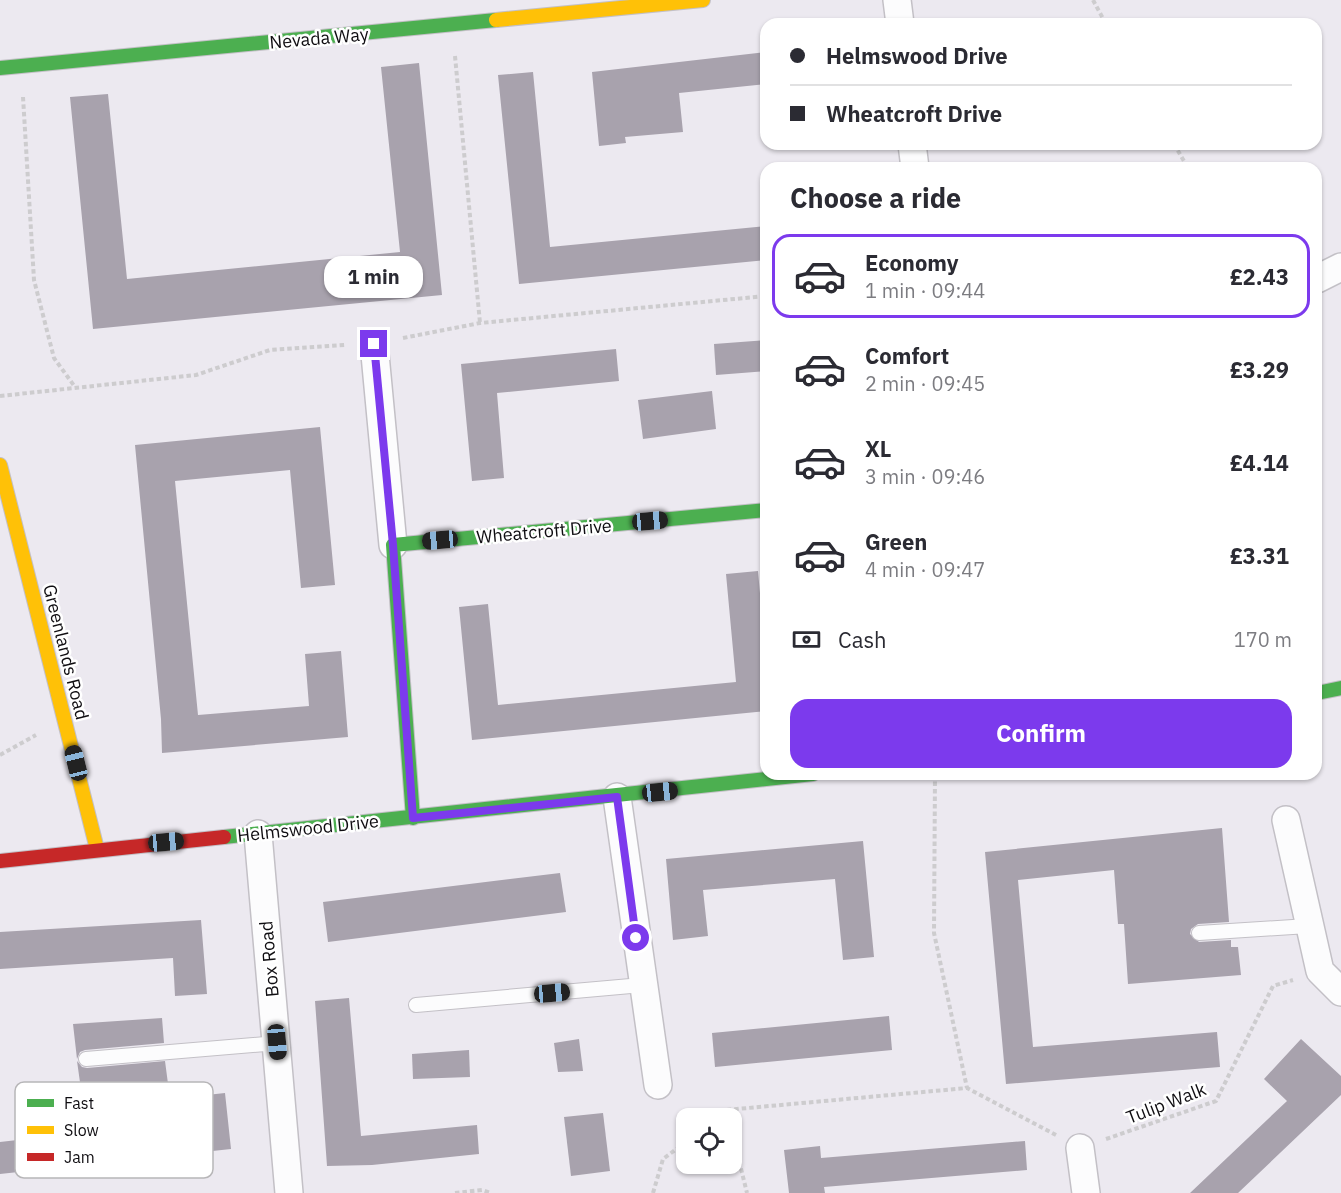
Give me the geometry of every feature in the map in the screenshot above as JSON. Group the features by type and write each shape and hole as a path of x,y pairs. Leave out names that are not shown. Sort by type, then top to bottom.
{"street":[{"name":"Nevada Way","path":"0,68 453,25 637,2 703,0"},
{"path":"897,0 899,18"},
{"path":"1322,276 1341,267"},
{"path":"374,344 393,545 413,818"},
{"name":"Greenlands Road","path":"0,465 97,849"},
{"name":"Wheatcroft Drive","path":"393,545 760,511"},
{"path":"1322,692 1341,688"},
{"name":"Helmswood Drive","path":"0,861 762,780"},
{"path":"617,797 658,1085"},
{"path":"1286,820 1308,926 1320,971 1341,992"},
{"name":"Box Road","path":"258,834 290,1193"},
{"path":"1080,1148 1086,1193"}],"lane":[{"path":"1199,933 1308,926"},
{"path":"416,1005 642,985"},
{"path":"86,1059 277,1042"}],"path":[{"path":"1093,0 1103,18"},
{"path":"453,25 480,323"},
{"path":"22,66 34,280 54,358 75,387"},
{"path":"935,780 934,933 967,1088"},
{"name":"Tulip Walk","path":"1080,1148 1216,1101 1273,986 1320,971"},
{"path":"742,1109 967,1088 1080,1148"},
{"path":"653,1193 663,1159 676,1149"},
{"path":"742,1173 747,1193"},
{"path":"455,1193 482,1190 491,1193"}],"building":[{"path":"760,53 760,85 679,93 683,132 625,137 626,143 599,146 592,72"},
{"path":"419,63 442,295 93,329 70,97 108,94 127,279 400,252 381,67"},
{"path":"533,72 550,247 760,227 760,261 519,284 498,75"},
{"path":"760,340 760,371 716,375 714,344"},
{"path":"616,349 619,381 497,393 504,478 472,481 461,364"},
{"path":"712,391 716,429 643,439 638,400"},
{"path":"320,427 335,585 301,588 290,470 175,481 198,715 309,706 305,654 341,651 348,737 162,753 161,719 135,445"},
{"path":"758,571 760,712 472,740 459,607 488,604 498,705 736,682 726,574"},
{"path":"1222,828 1229,922 1198,924 1191,929 1190,934 1199,942 1231,940 1231,947 1238,947 1241,975 1128,984 1124,924 1118,924 1114,870 1018,880 1033,1047 1217,1032 1220,1067 1006,1084 985,852"},
{"path":"863,841 874,957 843,960 835,879 703,890 708,936 673,940 666,859"},
{"path":"560,873 566,912 328,942 323,902"},
{"path":"201,920 207,994 175,996 173,958 0,969 0,932"},
{"path":"349,998 361,1136 477,1125 479,1154 372,1165 327,1166 315,1001"},
{"path":"889,1016 892,1050 715,1067 712,1033"},
{"path":"162,1018 164,1043 85,1050 80,1052 77,1059 73,1024"},
{"path":"579,1039 583,1071 558,1072 554,1043"},
{"path":"1301,1039 1341,1076 1341,1095 1238,1193 1190,1193 1287,1101 1264,1079"},
{"path":"469,1050 470,1077 413,1079 412,1054"},
{"path":"77,1061 82,1067 87,1068 165,1061 168,1082 80,1082"},
{"path":"225,1093 231,1149 213,1151 213,1094"},
{"path":"603,1113 610,1171 571,1176 564,1117"},
{"path":"15,1140 15,1172 0,1174 0,1142"},
{"path":"1025,1141 1027,1170 824,1187 825,1193 789,1193 784,1150 820,1146 821,1158"}],"traffic: fast":[{"path":"0,68 496,20"},
{"path":"413,818 393,545 760,511"},
{"path":"1322,692 1341,688"},
{"path":"224,837 760,780"}],"traffic: slow":[{"path":"496,20 703,0"},
{"path":"0,465 97,849"}],"traffic: jam":[{"path":"0,861 224,837"}],"route":[{"path":"374,344 393,545 413,818 617,797 636,938"}]}
